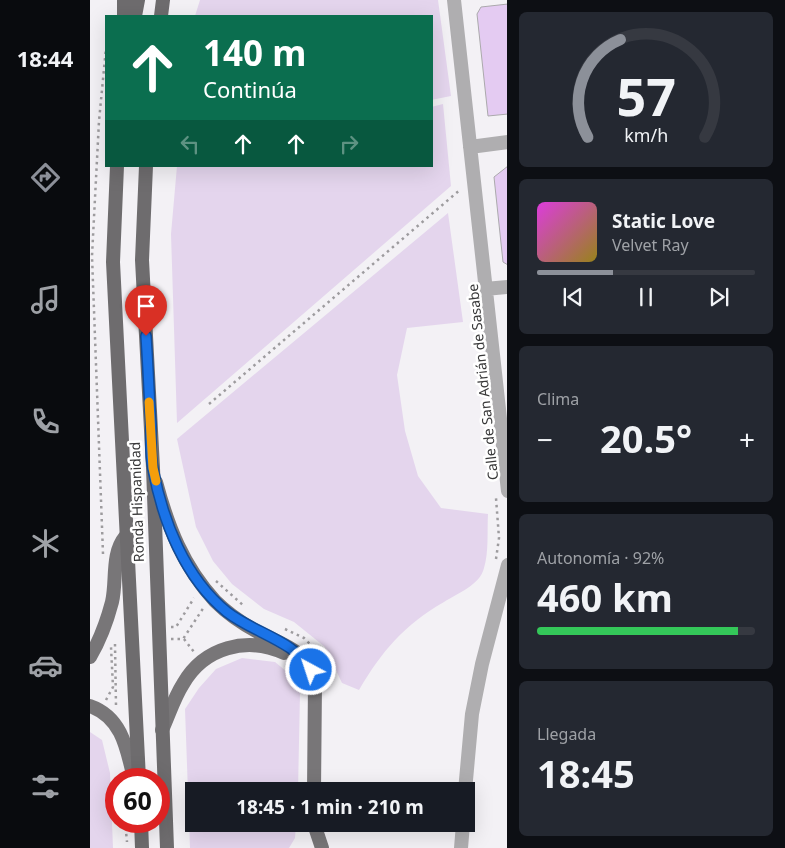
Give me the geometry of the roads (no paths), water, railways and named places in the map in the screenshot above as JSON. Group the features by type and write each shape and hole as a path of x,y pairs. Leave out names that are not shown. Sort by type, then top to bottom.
{"highway":[{"path":"124,0 124,15"},
{"path":"135,15 138,0"},
{"path":"161,15 163,0"},
{"name":"Ronda Hispanidad","path":"118,167 113,262 137,768"},
{"name":"Ronda Hispanidad","path":"146,167 142,260 153,468 166,842"}],"main road":[{"path":"153,468 171,532 193,574 227,612 249,627 302,656 313,676 314,782"},
{"path":"90,657 102,631 115,587 117,552 125,538"},
{"path":"162,731 183,684 202,661 212,654 234,646 261,645 286,654 299,665 314,694"},
{"path":"99,710 122,734 131,768"},
{"path":"309,848 312,832"},
{"path":"317,832 322,848"}],"street":[{"name":"Calle de San Adrián de Sasabe","path":"454,0 485,289 501,490"},
{"path":"470,147 507,142"},
{"path":"485,289 507,287"},
{"path":"467,782 472,714 482,664 505,586 502,563"},
{"path":"461,848 462,832"}]}
